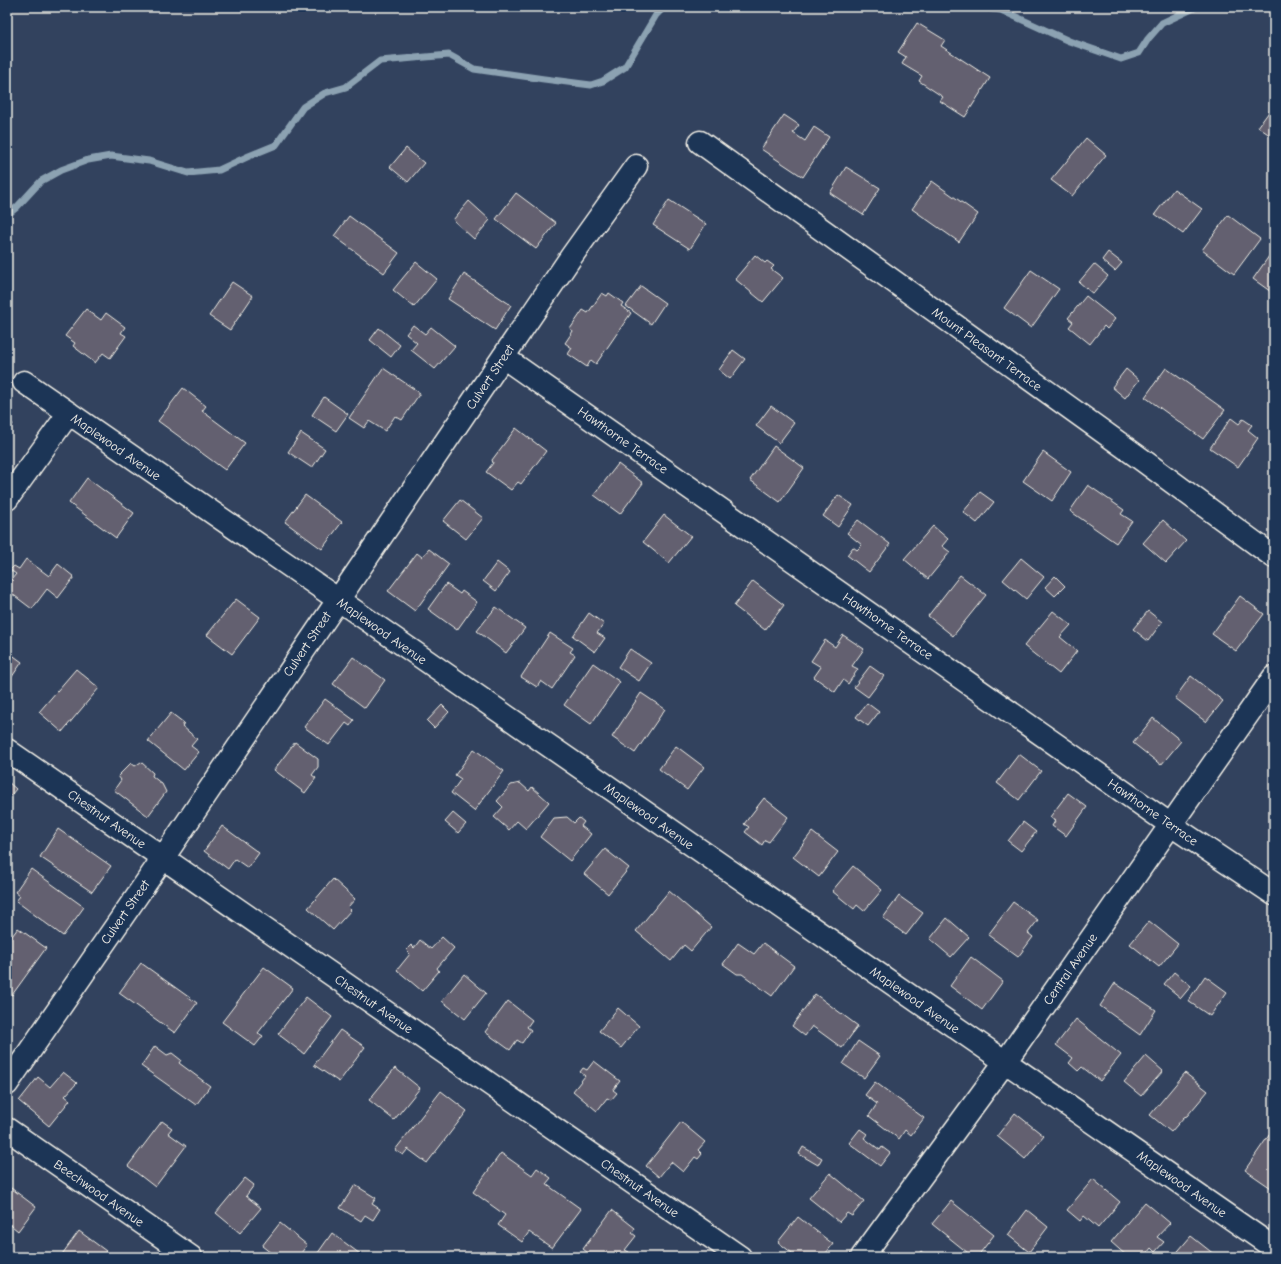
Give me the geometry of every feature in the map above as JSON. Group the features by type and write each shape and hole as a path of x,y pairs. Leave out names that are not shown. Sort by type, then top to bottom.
{"street":[{"name":"Mount Pleasant Terrace","path":"700,142 1274,557"},
{"name":"Culvert Street","path":"7,1084 163,858 571,257 636,166"},
{"name":"Hawthorne Terrace","path":"504,356 1172,825 1274,894"},
{"name":"Maplewood Avenue","path":"24,382 68,414 1274,1248"},
{"path":"7,498 68,414"},
{"name":"Central Avenue","path":"862,1257 1005,1062 1274,678"},
{"name":"Chestnut Avenue","path":"7,750 740,1257"},
{"name":"Beechwood Avenue","path":"7,1130 191,1257"}],"building":[{"path":"917,23 945,40 941,46 990,78 965,117 940,101 943,97 919,81 922,76 902,64 906,57 898,52"},
{"path":"1274,105 1274,138 1258,127"},
{"path":"784,115 799,125 793,133 805,141 814,127 829,137 803,177 761,149"},
{"path":"1086,138 1106,155 1072,196 1051,180"},
{"path":"406,148 424,163 408,182 390,167"},
{"path":"846,167 880,188 863,215 830,193"},
{"path":"932,181 978,214 959,242 912,209"},
{"path":"1174,189 1202,209 1183,234 1155,214"},
{"path":"516,193 556,223 536,249 496,219"},
{"path":"669,200 706,224 690,249 653,225"},
{"path":"469,201 490,220 474,239 453,220"},
{"path":"1228,215 1260,239 1234,274 1202,250"},
{"path":"349,216 399,253 384,273 334,236"},
{"path":"1274,249 1274,294 1253,279"},
{"path":"1108,252 1122,263 1115,271 1102,260"},
{"path":"755,255 765,263 767,261 774,266 771,269 783,278 763,302 735,279"},
{"path":"416,262 437,279 414,307 393,290"},
{"path":"1094,264 1108,276 1093,294 1079,282"},
{"path":"1031,270 1059,289 1031,328 1004,308"},
{"path":"464,274 511,305 495,330 448,299"},
{"path":"232,282 253,296 230,330 209,316"},
{"path":"641,286 665,303 651,324 626,306"},
{"path":"602,293 607,296 609,293 623,303 621,306 631,313 596,364 591,360 587,367 568,354 572,348 565,343 573,331 570,329 583,310 588,313"},
{"path":"1086,296 1115,319 1107,329 1104,326 1090,344 1069,327 1073,322 1068,318"},
{"path":"86,309 101,320 106,313 125,327 121,333 126,336 110,358 103,353 95,363 73,346 75,343 65,336"},
{"path":"413,325 425,334 431,327 455,346 435,369 411,350 417,343 406,334"},
{"path":"379,328 400,345 391,357 370,340"},
{"path":"733,350 745,359 730,379 719,370"},
{"path":"383,368 420,393 402,420 395,416 385,431 369,421 364,428 349,418"},
{"path":"1166,368 1225,410 1203,439 1145,397"},
{"path":"1126,369 1139,380 1125,398 1112,387"},
{"path":"183,388 206,406 202,411 245,443 225,470 158,421"},
{"path":"324,397 348,414 336,431 312,415"},
{"path":"771,406 794,423 779,443 756,426"},
{"path":"1231,418 1239,424 1243,419 1252,425 1248,430 1258,438 1238,467 1210,448"},
{"path":"7,419 13,424 7,432"},
{"path":"516,428 546,451 521,484 518,482 511,490 486,472 493,463 492,460"},
{"path":"301,433 325,449 312,468 288,452"},
{"path":"774,446 804,468 780,502 750,480"},
{"path":"1043,452 1071,472 1052,501 1023,481"},
{"path":"618,464 643,483 620,514 594,495"},
{"path":"87,478 134,513 116,538 69,503"},
{"path":"1088,485 1124,510 1121,514 1132,521 1116,543 1070,511"},
{"path":"980,492 994,502 977,523 963,512"},
{"path":"305,495 342,522 322,549 285,522"},
{"path":"838,495 853,505 838,527 823,516"},
{"path":"460,500 483,518 466,539 443,521"},
{"path":"664,515 691,536 669,563 643,542"},
{"path":"858,520 890,544 869,572 847,555 853,547 857,550 862,545 847,533"},
{"path":"1163,520 1186,541 1166,563 1143,543"},
{"path":"933,526 948,539 942,546 950,552 928,579 904,559"},
{"path":"429,549 449,564 415,611 388,591 417,553 422,557"},
{"path":"1021,558 1044,577 1026,599 1003,580"},
{"path":"26,559 49,576 58,564 74,577 58,598 47,589 32,609 7,590 7,585 16,574 10,570 14,566 19,569"},
{"path":"497,562 510,572 496,591 483,581"},
{"path":"960,575 986,595 953,636 928,616"},
{"path":"1055,576 1065,586 1055,596 1045,587"},
{"path":"753,581 784,605 765,630 734,606"},
{"path":"446,584 460,594 462,591 477,602 457,630 428,609"},
{"path":"1240,596 1264,614 1236,651 1212,634"},
{"path":"236,599 260,617 232,654 207,635"},
{"path":"496,607 525,628 506,653 477,631"},
{"path":"1053,611 1071,625 1060,637 1077,651 1059,674 1024,646"},
{"path":"1148,611 1162,622 1148,641 1133,629"},
{"path":"589,613 604,624 597,633 605,638 595,652 573,636"},
{"path":"550,633 573,648 570,652 575,655 552,689 541,681 537,687 521,677"},
{"path":"843,635 864,649 852,666 858,669 848,684 843,680 835,692 814,677 821,667 811,661 825,640 835,647"},
{"path":"630,649 651,663 639,681 618,667"},
{"path":"7,651 22,662 7,684"},
{"path":"353,657 385,680 365,708 333,684"},
{"path":"593,663 620,682 591,724 564,705"},
{"path":"870,666 884,676 868,697 854,687"},
{"path":"76,669 99,688 62,732 39,712"},
{"path":"1191,676 1223,701 1206,722 1175,698"},
{"path":"641,693 665,709 635,753 612,737"},
{"path":"325,699 354,720 350,726 346,723 329,745 304,727"},
{"path":"867,703 879,712 868,726 856,717"},
{"path":"442,705 449,712 434,728 427,721"},
{"path":"171,713 184,723 182,726 197,739 191,746 199,752 184,770 148,741"},
{"path":"1153,718 1181,741 1161,765 1133,743"},
{"path":"295,742 318,759 318,767 312,775 316,778 305,793 274,770"},
{"path":"676,746 704,767 687,790 659,769"},
{"path":"474,749 504,771 474,811 451,793 461,779 455,775"},
{"path":"1019,754 1041,771 1019,800 997,783"},
{"path":"141,762 153,773 152,776 162,784 166,792 148,816 114,790 121,780 118,776 131,763 135,766"},
{"path":"7,781 16,789 7,800"},
{"path":"520,783 529,791 532,787 549,802 526,829 517,821 509,830 494,817 503,807 497,801 511,785"},
{"path":"1068,793 1087,807 1066,836 1052,826 1055,821 1050,817"},
{"path":"764,798 788,817 769,842 765,840 762,845 745,832 749,827 744,824"},
{"path":"453,813 466,824 458,833 445,822"},
{"path":"567,817 574,823 579,818 584,822 581,826 591,834 570,861 540,837 554,818"},
{"path":"1023,822 1036,832 1021,851 1008,841"},
{"path":"222,826 259,853 248,868 235,859 228,869 204,851"},
{"path":"58,829 111,866 92,892 40,857"},
{"path":"812,832 838,852 819,877 793,857"},
{"path":"605,849 629,868 608,894 584,874"},
{"path":"853,866 882,890 864,911 857,905 854,909 832,891"},
{"path":"31,869 84,907 63,936 16,901 20,896 15,892"},
{"path":"333,879 355,899 348,907 351,910 333,930 308,908"},
{"path":"669,891 711,927 691,951 684,945 671,961 636,931"},
{"path":"899,896 923,913 906,935 883,918"},
{"path":"1013,902 1038,920 1028,933 1033,937 1018,957 988,935"},
{"path":"947,918 969,937 951,957 930,939"},
{"path":"1149,921 1178,944 1159,967 1130,944"},
{"path":"18,928 46,948 12,995 7,991 7,943"},
{"path":"442,937 454,948 437,968 439,971 422,991 397,970 410,954 406,950 411,945 414,948 420,940 431,949"},
{"path":"738,943 754,954 763,943 794,966 772,996 742,974 737,974 723,964"},
{"path":"971,957 1003,981 982,1010 950,986"},
{"path":"141,963 197,1003 175,1033 119,993"},
{"path":"264,967 293,988 258,1033 263,1036 255,1046 222,1022"},
{"path":"1174,972 1191,986 1181,998 1164,984"},
{"path":"464,974 486,993 465,1019 442,1001"},
{"path":"1205,976 1227,992 1210,1016 1188,1001"},
{"path":"1115,983 1156,1010 1140,1035 1100,1006"},
{"path":"815,994 858,1026 842,1048 812,1026 805,1036 792,1026"},
{"path":"306,997 332,1017 304,1054 278,1034"},
{"path":"508,1001 532,1020 527,1027 531,1030 522,1043 517,1040 510,1050 485,1032"},
{"path":"618,1008 639,1026 621,1048 599,1031"},
{"path":"1076,1019 1121,1055 1100,1081 1082,1067 1078,1071 1069,1063 1073,1058 1056,1045"},
{"path":"340,1030 365,1047 339,1082 314,1065"},
{"path":"858,1041 880,1056 864,1078 843,1064"},
{"path":"155,1046 167,1055 172,1053 181,1060 179,1063 210,1086 196,1105 141,1066"},
{"path":"1146,1056 1163,1071 1141,1096 1124,1082"},
{"path":"594,1061 620,1081 613,1090 617,1093 611,1100 607,1098 597,1111 573,1091 585,1076 580,1072 583,1068 587,1070"},
{"path":"395,1068 420,1088 394,1120 369,1100"},
{"path":"63,1072 77,1083 65,1096 70,1100 49,1126 19,1101 38,1077 50,1087"},
{"path":"1185,1073 1208,1091 1171,1132 1150,1115"},
{"path":"875,1082 924,1118 911,1135 905,1130 899,1139 869,1116 877,1104 865,1095"},
{"path":"441,1091 467,1111 427,1163 408,1149 403,1155 395,1150"},
{"path":"1015,1113 1044,1136 1025,1159 997,1136"},
{"path":"162,1121 172,1128 168,1133 186,1146 155,1187 128,1166"},
{"path":"681,1122 705,1142 698,1150 702,1154 698,1159 695,1157 683,1172 671,1162 659,1177 646,1166"},
{"path":"1274,1128 1274,1190 1245,1170"},
{"path":"860,1129 867,1134 864,1138 880,1150 882,1147 890,1153 880,1166 849,1143"},
{"path":"803,1147 822,1158 818,1165 799,1154"},
{"path":"501,1153 532,1175 537,1168 551,1178 546,1184 581,1209 552,1248 529,1232 522,1242 498,1225 505,1215 473,1192"},
{"path":"830,1173 864,1201 852,1216 847,1213 839,1222 809,1198"},
{"path":"245,1178 254,1185 246,1196 261,1208 240,1233 216,1213"},
{"path":"1093,1179 1120,1202 1098,1228 1084,1216 1080,1221 1067,1210"},
{"path":"7,1185 36,1207 18,1231 7,1222"},
{"path":"355,1185 376,1198 372,1204 380,1209 373,1220 365,1215 361,1221 340,1208"},
{"path":"951,1201 994,1235 977,1257 973,1257 932,1224"},
{"path":"1145,1202 1170,1223 1157,1237 1164,1242 1155,1252 1151,1248 1144,1257 1128,1257 1111,1242"},
{"path":"612,1210 635,1228 632,1233 636,1236 625,1250 629,1252 625,1257 593,1257 583,1249"},
{"path":"1027,1210 1048,1227 1029,1252 1008,1235"},
{"path":"798,1217 833,1244 823,1257 797,1257 778,1242"},
{"path":"280,1223 307,1245 298,1257 276,1257 262,1246"},
{"path":"79,1231 106,1251 102,1257 60,1257"},
{"path":"332,1233 360,1254 358,1257 315,1257"},
{"path":"1191,1236 1215,1255 1213,1257 1173,1257"},
{"path":"921,1251 928,1257 916,1257"}],"waterway":[{"path":"7,215 17,207 41,181 61,170 88,160 111,156 149,161 188,173 219,170 276,145 303,107 325,93 346,87 380,61 449,55 474,69 591,85 603,81 625,67 656,15 664,7"},
{"path":"978,7 1001,10 1069,41 1121,59 1139,53 1148,39 1162,23 1196,7"}]}
